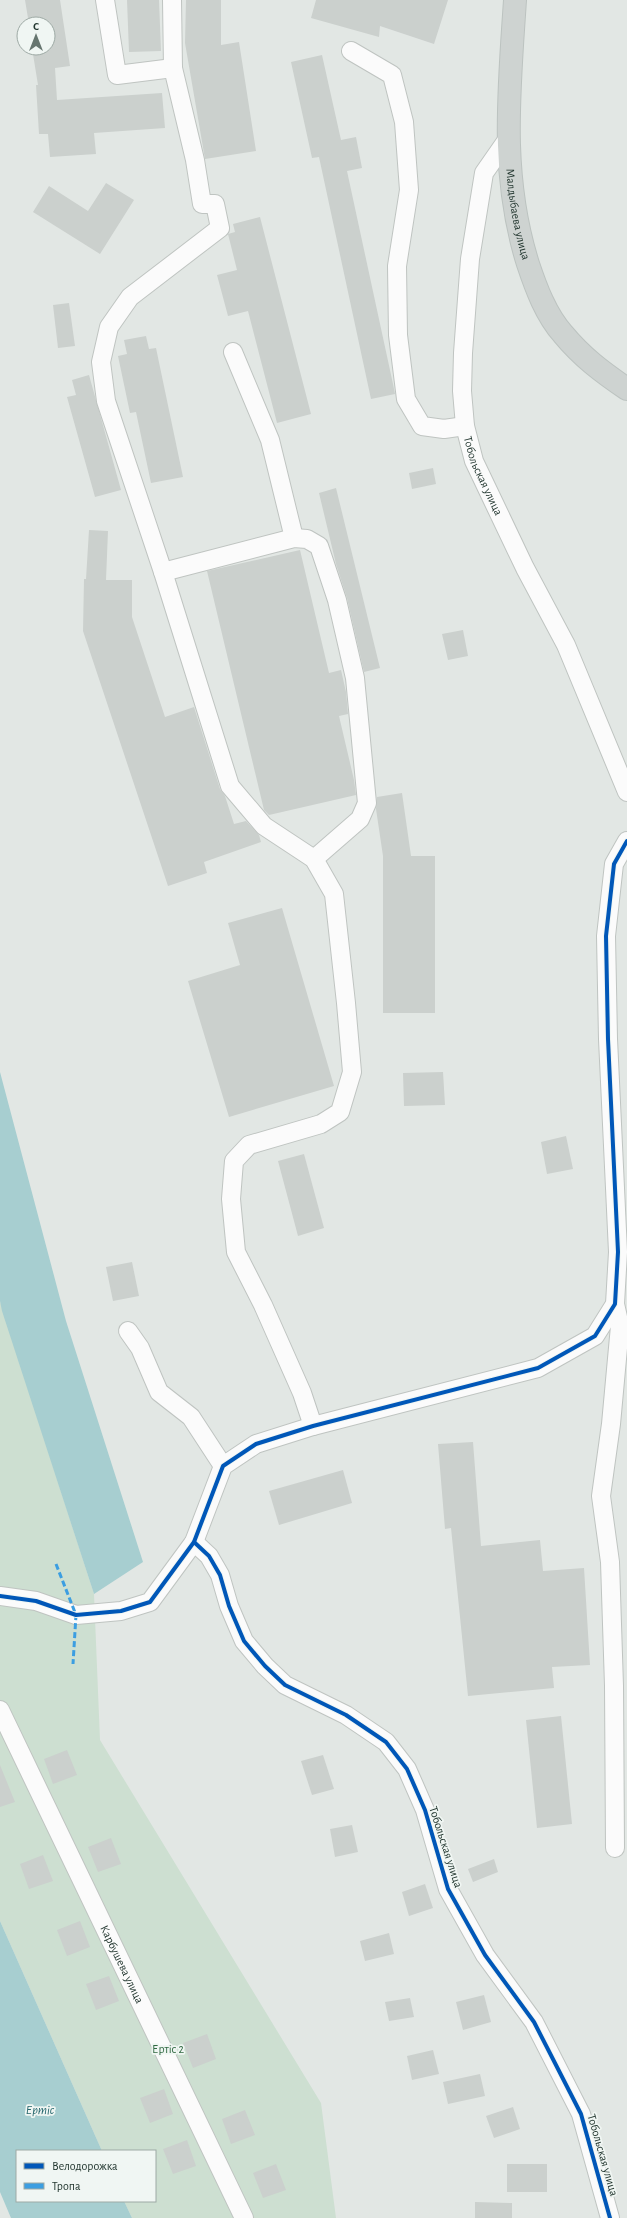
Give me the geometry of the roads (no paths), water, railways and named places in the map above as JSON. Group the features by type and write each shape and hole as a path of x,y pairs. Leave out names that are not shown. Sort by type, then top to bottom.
{"main road":[{"name":"Малдыбаева улица","path":"515,0 507,140 512,194 523,247 536,291 562,333 594,367 627,389"}],"street":[{"path":"105,0 117,75 173,68"},
{"path":"172,0 173,68 195,160 202,204 215,204 220,228 130,297 110,327 101,362 106,402 163,572 230,786 264,826 314,859 334,894 352,1072 340,1112 321,1124 249,1145 234,1161 231,1200 236,1252 263,1305 302,1393 313,1426"},
{"path":"351,51 392,75 404,122 409,190 397,266 398,335 406,399 422,426 444,429 465,426"},
{"name":"Тобольская улица","path":"507,140 484,173 470,259 463,353 462,391 465,426 474,461 525,568 566,645 627,792"},
{"path":"233,352 270,440 294,538"},
{"path":"163,572 294,538 307,539 319,546 337,600 355,678 367,803 360,820 314,859"},
{"path":"615,1848 614,1686 610,1562 601,1496 611,1424 620,1326 615,1304 618,1252 608,1039 606,936 614,864 627,841"},
{"path":"0,1596 36,1601 76,1615 121,1611 150,1602 194,1542 223,1466 256,1444 313,1426 538,1368 595,1336 615,1304"},
{"path":"128,1331 140,1348 159,1392 191,1417 223,1466"},
{"name":"Тобольская улица","path":"194,1542 209,1556 220,1575 229,1606 244,1641 265,1666 285,1685 346,1715 386,1742 407,1769 424,1810 448,1889 484,1955 534,2022 581,2114 610,2218"},
{"name":"Карбушева улица","path":"0,1710 244,2218"}],"water":[{"path":"0,1072 66,1321 143,1562 94,1594 0,1301"},
{"name":"Ертіс","path":"0,1921 102,2150 16,2150 16,2202 124,2202 132,2218 11,2218 0,2192"}],"park label":[{"name":"Ертіс 2","path":"168,2049"}]}
